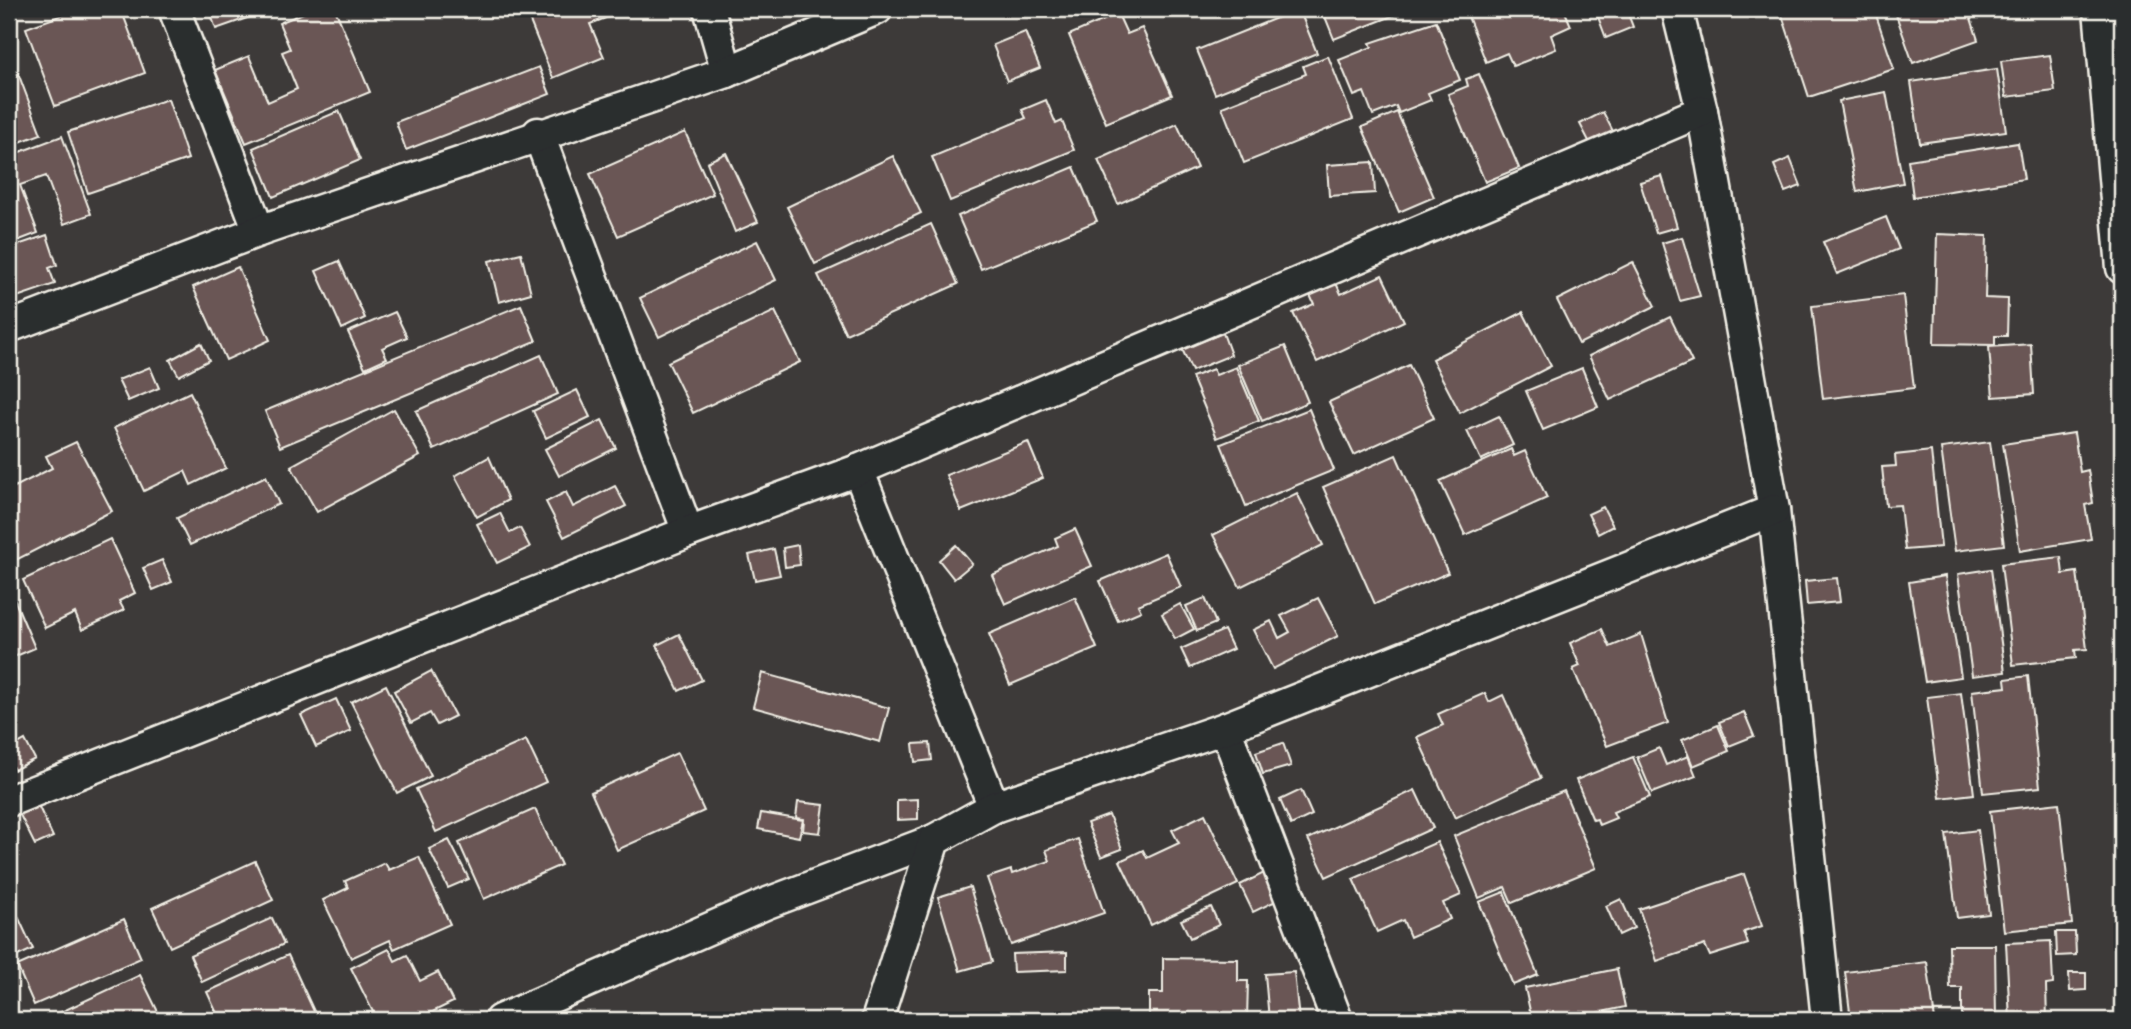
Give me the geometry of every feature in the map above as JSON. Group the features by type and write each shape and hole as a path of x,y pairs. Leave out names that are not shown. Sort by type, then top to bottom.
{"street":[{"path":"174,9 259,231"},
{"path":"709,9 727,72"},
{"path":"9,327 259,231 727,72 877,9"},
{"path":"1677,9 1702,111 1774,510 1827,1020"},
{"path":"2099,9 2122,268"},
{"path":"9,801 688,532 858,470 1702,111"},
{"path":"538,134 688,532"},
{"path":"858,470 994,807"},
{"path":"500,1020 765,904 934,840 994,807 1225,728 1774,510"},
{"path":"1225,728 1338,1020"},
{"path":"877,1020 934,840"}],"building":[{"path":"79,9 121,9 145,73 55,106 26,28"},
{"path":"209,9 273,9 216,29"},
{"path":"313,9 335,9 370,92 246,143 215,70 249,56 268,102 297,89 282,52 290,49 279,23"},
{"path":"525,9 629,9 590,24 604,57 553,78"},
{"path":"1299,9 1317,53 1215,94 1197,50"},
{"path":"1322,9 1410,9 1334,39"},
{"path":"1465,9 1564,9 1571,26 1551,35 1556,49 1513,66 1507,53 1486,62"},
{"path":"1595,9 1626,9 1633,27 1606,38"},
{"path":"1780,9 1874,9 1894,69 1809,97"},
{"path":"1894,9 1968,9 1978,40 1913,63"},
{"path":"1118,14 1127,34 1142,28 1172,95 1106,123 1069,35"},
{"path":"1436,21 1460,80 1428,93 1431,100 1399,113 1396,106 1373,115 1364,92 1354,96 1339,60 1372,47 1370,43"},
{"path":"1025,32 1040,68 1007,81 993,45"},
{"path":"9,49 41,134 9,146"},
{"path":"2050,55 2055,91 2006,97 2001,61"},
{"path":"1328,56 1353,119 1244,163 1222,107 1306,74 1303,66"},
{"path":"539,67 550,94 406,150 396,122"},
{"path":"1997,69 2006,131 1920,143 1911,82"},
{"path":"1479,74 1519,168 1485,182 1448,94 1468,86 1466,79"},
{"path":"1886,92 1903,183 1857,192 1839,101"},
{"path":"168,99 188,159 88,193 68,132"},
{"path":"1046,100 1056,124 1062,121 1074,150 950,201 932,157 1026,118 1022,110"},
{"path":"339,111 360,160 273,197 253,148"},
{"path":"1397,112 1434,197 1399,212 1362,127"},
{"path":"1603,112 1615,135 1592,147 1580,124"},
{"path":"1177,124 1197,168 1118,204 1098,160"},
{"path":"685,132 713,194 618,236 590,174"},
{"path":"62,136 91,214 64,224 46,176 20,185 38,233 9,244 9,156"},
{"path":"2018,143 2024,179 1913,197 1908,160"},
{"path":"726,153 758,222 735,232 707,162"},
{"path":"893,156 921,213 815,264 787,207"},
{"path":"1790,158 1801,186 1785,192 1774,165"},
{"path":"1373,162 1375,193 1329,196 1327,165"},
{"path":"1074,167 1097,221 981,269 958,216"},
{"path":"1662,176 1677,227 1656,233 1640,182"},
{"path":"1886,217 1899,249 1837,274 1823,242"},
{"path":"931,224 958,284 846,334 818,275"},
{"path":"1937,234 1987,236 1985,298 2008,299 2007,336 1995,336 1995,345 1934,344"},
{"path":"47,235 57,265 49,268 55,284 14,298 9,283 9,248"},
{"path":"1682,237 1700,296 1680,301 1662,243"},
{"path":"757,241 776,280 659,337 640,298"},
{"path":"521,253 531,293 499,302 489,261"},
{"path":"339,261 365,318 342,329 316,271"},
{"path":"1633,262 1655,306 1579,344 1557,300"},
{"path":"238,267 270,340 226,360 193,287"},
{"path":"1382,275 1404,321 1317,362 1293,313 1314,304 1310,295 1336,283 1341,294"},
{"path":"1903,295 1914,388 1823,399 1812,306"},
{"path":"521,305 536,341 280,447 265,411"},
{"path":"775,311 800,362 693,413 668,362"},
{"path":"395,312 407,337 382,348 387,358 365,368 348,332"},
{"path":"1523,312 1551,366 1460,413 1432,359"},
{"path":"1670,317 1692,362 1610,400 1589,356"},
{"path":"1223,333 1231,355 1192,371 1182,349"},
{"path":"201,343 209,360 179,376 170,360"},
{"path":"2031,344 2034,394 1993,397 1989,347"},
{"path":"1285,346 1308,402 1262,421 1238,365"},
{"path":"541,355 558,394 434,450 416,411"},
{"path":"1409,365 1434,418 1354,455 1329,402"},
{"path":"150,367 159,388 128,401 118,380"},
{"path":"1236,367 1259,421 1217,438 1192,377 1213,369 1216,375"},
{"path":"1582,368 1598,407 1543,430 1526,391"},
{"path":"577,390 590,417 546,438 533,411"},
{"path":"190,392 226,468 191,485 185,471 144,491 114,428"},
{"path":"394,409 420,456 317,512 291,466"},
{"path":"1309,409 1334,470 1246,506 1221,444"},
{"path":"1499,416 1513,445 1481,460 1467,431"},
{"path":"602,420 616,448 559,476 545,449"},
{"path":"2074,433 2080,472 2088,470 2093,503 2085,505 2091,539 2020,551 2003,444"},
{"path":"76,442 112,511 16,560 9,546 9,475 15,487 52,468 46,456"},
{"path":"1028,442 1043,478 961,511 946,475"},
{"path":"1990,442 2004,545 1955,551 1941,448"},
{"path":"1511,449 1514,456 1525,451 1547,498 1465,535 1440,481"},
{"path":"1931,451 1941,547 1905,550 1900,505 1886,506 1882,467 1896,466 1895,455"},
{"path":"1396,455 1448,573 1375,604 1323,487"},
{"path":"489,457 508,500 477,517 455,476"},
{"path":"266,476 279,504 190,545 177,518"},
{"path":"615,486 626,506 564,537 546,502 566,492 573,507"},
{"path":"1297,493 1323,545 1240,587 1213,535"},
{"path":"1603,507 1613,526 1598,534 1588,514"},
{"path":"500,513 510,533 520,528 530,547 497,563 477,524"},
{"path":"1075,529 1092,566 1005,604 992,575 1058,546 1055,538"},
{"path":"110,539 135,593 119,601 124,610 82,630 75,613 45,628 23,580"},
{"path":"798,545 800,565 785,567 783,548"},
{"path":"956,545 972,564 954,579 939,560"},
{"path":"774,549 780,575 755,580 749,555"},
{"path":"1166,553 1181,587 1138,605 1141,611 1118,621 1100,581"},
{"path":"2061,557 2063,574 2077,572 2087,649 2075,650 2076,658 2013,665 2001,564"},
{"path":"162,560 172,582 153,590 143,568"},
{"path":"1991,569 2005,672 1972,676 1958,574"},
{"path":"1945,576 1961,677 1925,682 1909,582"},
{"path":"1837,578 1840,602 1807,605 1805,581"},
{"path":"9,587 35,648 9,659"},
{"path":"1075,597 1097,648 1010,685 989,634"},
{"path":"1205,598 1216,623 1197,631 1186,606"},
{"path":"1318,598 1338,636 1273,669 1253,630 1271,621 1279,638 1290,632 1281,616"},
{"path":"1180,604 1194,629 1175,639 1162,614"},
{"path":"1602,629 1610,647 1641,634 1668,723 1607,746 1573,669 1580,666 1570,643"},
{"path":"1224,630 1233,649 1190,668 1181,649"},
{"path":"679,634 702,680 679,691 657,645"},
{"path":"431,671 455,716 437,725 430,713 411,723 394,691"},
{"path":"762,673 889,708 880,742 753,707"},
{"path":"2028,676 2040,787 1983,793 1972,691 2006,687 2005,679"},
{"path":"386,685 431,776 397,793 351,702"},
{"path":"1485,693 1489,702 1503,695 1541,778 1455,818 1417,737 1443,725 1438,714"},
{"path":"1961,693 1974,794 1940,798 1927,697"},
{"path":"336,699 351,731 316,747 301,715"},
{"path":"1744,712 1754,736 1729,746 1719,722"},
{"path":"1718,725 1729,751 1693,766 1682,740"},
{"path":"25,740 35,759 14,770 9,760 9,749"},
{"path":"526,740 546,782 436,832 416,789"},
{"path":"930,743 932,760 915,762 913,744"},
{"path":"1283,743 1291,766 1263,774 1256,752"},
{"path":"1659,748 1666,765 1688,756 1696,776 1652,793 1637,757"},
{"path":"677,753 704,811 617,850 591,792"},
{"path":"1633,757 1650,797 1613,812 1616,818 1599,825 1597,819 1593,820 1576,780"},
{"path":"1301,790 1312,815 1291,825 1280,800"},
{"path":"1415,790 1433,828 1326,877 1308,839"},
{"path":"1564,791 1596,868 1512,903 1505,887 1479,898 1454,836"},
{"path":"918,799 918,819 897,820 897,800"},
{"path":"798,802 824,805 820,833 803,831 804,819 796,818"},
{"path":"2059,803 2072,924 2004,931 1990,811"},
{"path":"38,805 53,837 35,845 19,813"},
{"path":"535,809 561,865 484,899 459,843"},
{"path":"761,813 803,820 799,837 758,829"},
{"path":"1205,814 1238,884 1151,925 1120,861 1143,850 1147,858 1179,843 1172,830"},
{"path":"1109,815 1122,849 1101,857 1087,823"},
{"path":"1978,830 1989,914 1957,918 1946,834"},
{"path":"1078,839 1104,913 1011,945 987,878 1011,870 1012,874 1050,861 1046,850"},
{"path":"449,840 469,879 448,888 429,849"},
{"path":"1437,842 1461,895 1443,903 1450,919 1410,937 1403,920 1377,932 1353,879"},
{"path":"419,857 450,924 394,949 390,940 351,958 323,900 348,888 345,881 385,863 389,870"},
{"path":"255,861 273,900 170,947 152,908"},
{"path":"1270,870 1282,898 1253,912 1240,885"},
{"path":"1744,874 1762,926 1744,932 1748,944 1710,956 1705,945 1657,961 1639,909"},
{"path":"970,887 992,962 960,971 938,897"},
{"path":"1504,892 1538,975 1513,985 1479,902"},
{"path":"9,897 33,949 9,960"},
{"path":"1621,899 1634,928 1619,935 1606,906"},
{"path":"1211,907 1219,925 1190,938 1181,920"},
{"path":"272,918 284,944 202,982 190,955"},
{"path":"124,919 141,958 34,1005 17,966"},
{"path":"2056,932 2075,932 2076,955 2057,956"},
{"path":"2051,941 2053,984 2046,985 2047,1020 2010,1020 2006,943"},
{"path":"1949,945 1995,945 1996,1020 1962,1020 1962,988 1950,988"},
{"path":"389,949 395,961 407,955 420,981 438,972 453,1002 416,1020 377,1020 351,968"},
{"path":"1067,952 1067,970 1013,972 1012,954"},
{"path":"288,955 318,1020 220,1020 207,992"},
{"path":"1163,958 1238,959 1238,981 1248,981 1247,1020 1149,1020 1149,993 1163,993"},
{"path":"1927,962 1935,1020 1851,1020 1845,972"},
{"path":"1617,969 1625,1007 1565,1020 1532,1020 1525,988"},
{"path":"1294,972 1299,1020 1269,1020 1265,974"},
{"path":"2069,973 2086,973 2086,990 2070,991"},
{"path":"140,975 162,1020 46,1019"}]}
